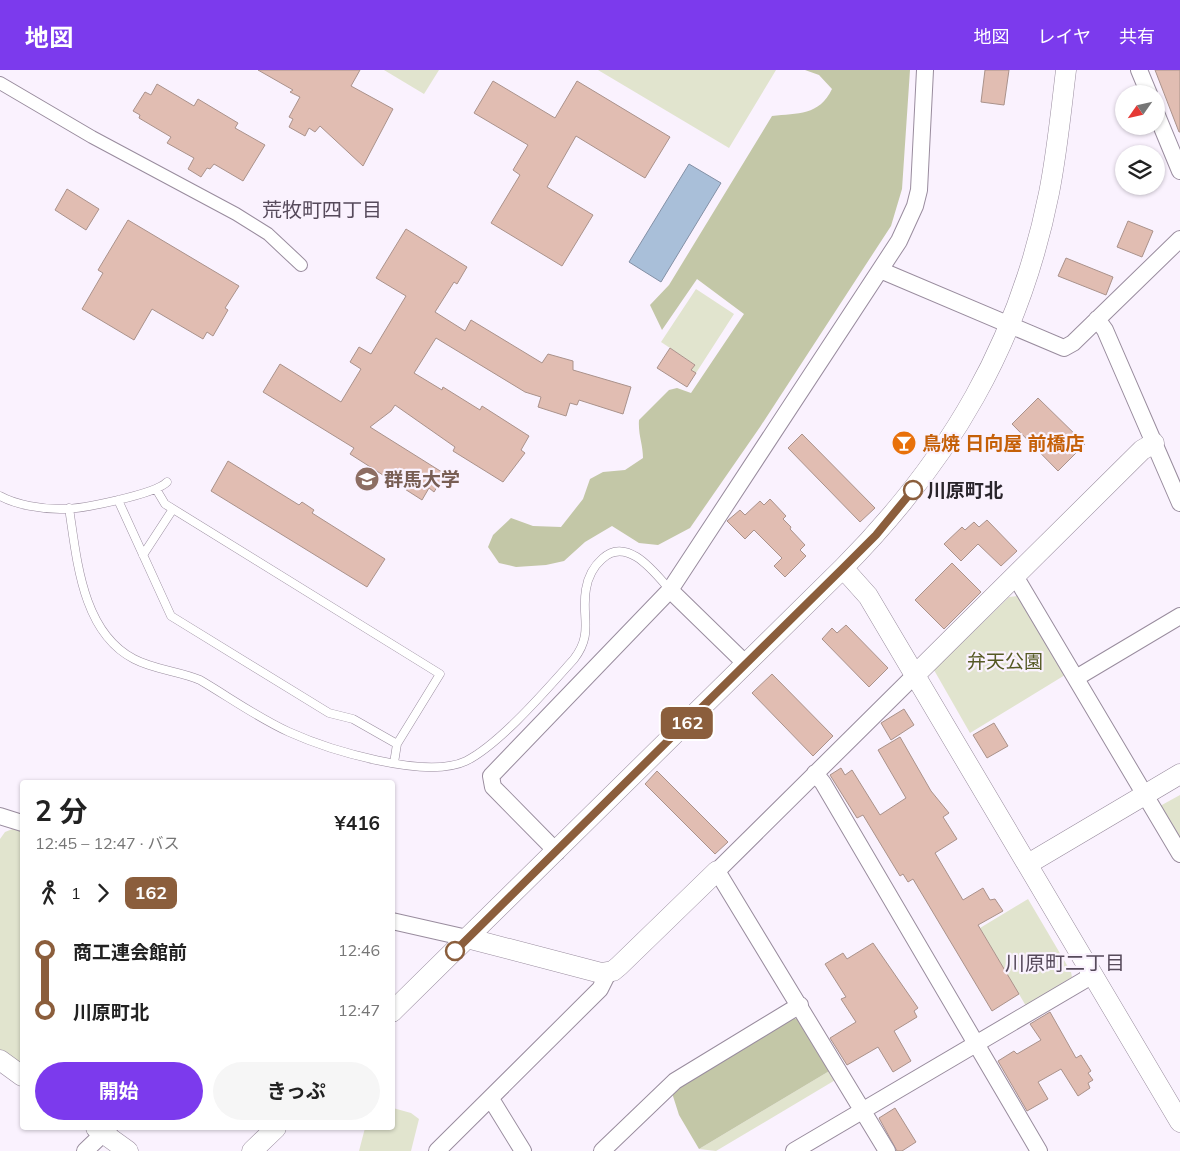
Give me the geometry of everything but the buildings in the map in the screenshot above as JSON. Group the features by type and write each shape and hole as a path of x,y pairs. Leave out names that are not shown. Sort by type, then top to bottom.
{"street":[{"path":"557,852 493,787 491,776 670,590 900,241 915,206 918,190 925,70"},
{"path":"395,1009 557,852 843,568 897,510 944,448 986,376 1010,326 1035,249 1049,194 1066,70"},
{"path":"1139,70 1145,85"},
{"path":"0,82 92,137 236,214 268,234 301,265"},
{"path":"1165,134 1180,171"},
{"path":"880,270 1064,348 1073,342 1180,239"},
{"path":"1097,319 1105,330 1180,503"},
{"path":"395,922 467,938 601,973 608,973 620,966 1142,450 1154,442"},
{"path":"843,568 868,596 1180,1122"},
{"path":"1015,576 1180,854"},
{"path":"670,590 746,664"},
{"path":"1076,678 1180,616"},
{"path":"815,773 823,783 1038,1151"},
{"path":"1028,864 1180,774"},
{"path":"1,819 20,823"},
{"path":"718,871 887,1151"},
{"path":"437,1151 600,989 608,973"},
{"path":"794,1151 1092,975"},
{"path":"602,1151 675,1081 800,1005"},
{"path":"0,1060 20,1075"},
{"path":"491,1099 523,1151"},
{"path":"85,1151 102,1130"},
{"path":"104,1130 128,1151"},
{"path":"252,1151 274,1130"}],"lane":[{"path":"0,496 34,506 70,508 118,500 162,487 167,482"},
{"path":"156,489 159,498 173,509 440,674 397,744 394,763"},
{"path":"118,500 168,612 184,626 329,713 353,719 397,744"},
{"path":"70,508 75,544 89,604 104,632 123,652 150,665 187,674 200,680 288,732 344,751 420,768 451,766 473,757 493,742 579,653 586,634 586,590 588,580 594,567 604,556 622,551 633,555 649,567 670,590"},
{"path":"143,556 173,509"}],"green space":[{"path":"384,70 439,70 424,94"},
{"path":"598,70 776,70 729,148"},
{"path":"805,70 910,70 902,189 891,226 760,427 690,528 658,545 639,543 612,526 585,542 564,561 546,565 516,567 499,563 488,547 493,535 511,518 533,526 561,527 583,499 590,479 603,472 625,470 643,458 639,420 669,390 677,388 691,393 744,314 697,279 662,330 650,305 669,285 772,116 814,109 827,98 832,89 819,75"},
{"path":"696,289 734,314 696,373 691,370 694,364 661,342"},
{"name":"弁天公園","path":"1018,596 1065,675 970,733 934,670 1009,597"},
{"path":"1180,795 1180,839 1160,806"},
{"path":"15,828 20,829 20,1068 0,1053 0,839 5,832"},
{"path":"1028,899 1071,972 1072,977 1026,1006 980,928"},
{"path":"793,1018 801,1020 831,1070 699,1149 679,1115 672,1093 691,1079"},
{"path":"831,1070 837,1079 716,1151 699,1149"},
{"path":"395,1109 411,1113 419,1119 411,1151 359,1151 364,1130 395,1130"}],"water":[{"path":"689,164 721,183 661,282 629,262"}],"bus line":[{"name":"162","path":"455,951 876,535 913,490"}],"place":[{"name":"鳥焼 日向屋 前橋店","path":"904,443"},
{"name":"群馬大学","path":"367,479"},
{"name":"川原町北","path":"913,490"}],"district":[{"name":"荒牧町四丁目","path":"322,209"},
{"name":"川原町二丁目","path":"1065,962"}]}
